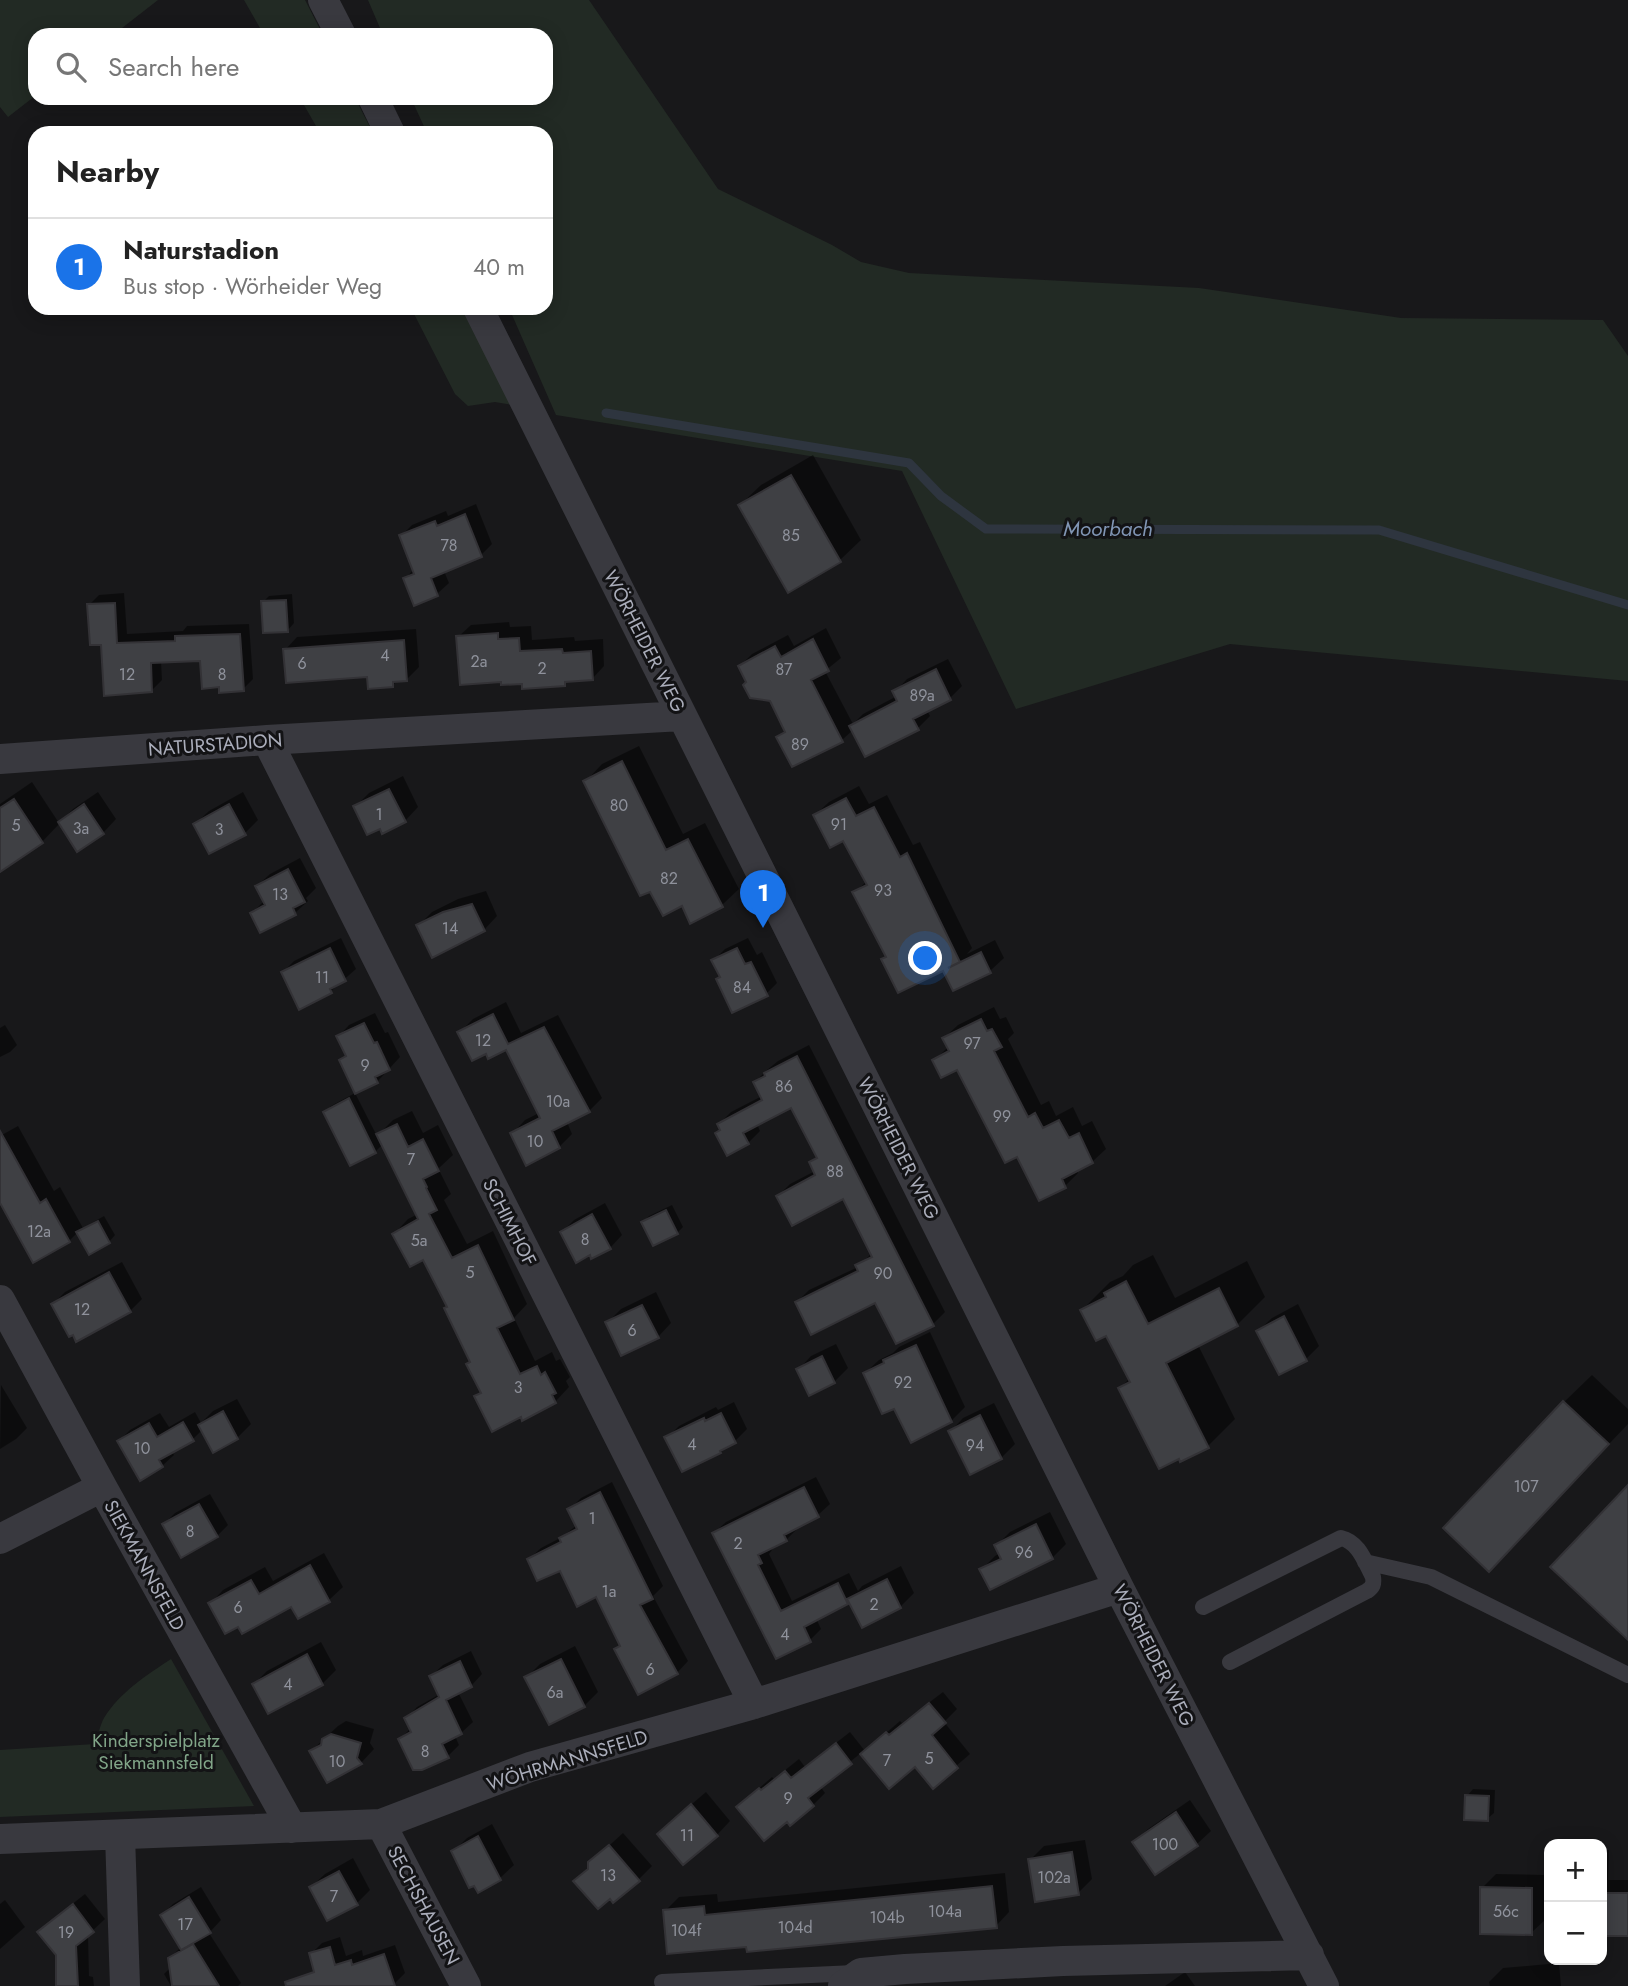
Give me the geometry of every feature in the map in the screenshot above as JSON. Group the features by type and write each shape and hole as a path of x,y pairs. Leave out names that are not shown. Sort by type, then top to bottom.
{"street":[{"path":"323,0 337,28"},
{"path":"376,105 387,126"},
{"name":"WÖRHEIDER WEG","path":"482,315 1119,1588 1324,1986"},
{"name":"NATURSTADION","path":"0,759 267,740 682,716"},
{"name":"SCHIMHOF","path":"267,740 754,1704"},
{"name":"SIEKMANNSFELD","path":"0,1300 292,1828"},
{"path":"0,1539 102,1488"},
{"name":"WÖHRMANNSFELD","path":"0,1839 381,1824 530,1767 754,1704 1119,1588"},
{"name":"SECHSHAUSEN","path":"381,1824 466,1986"},
{"path":"120,1835 125,1986"},
{"path":"852,1979 905,1969 1063,1961 1309,1955"}],"lane":[{"path":"1203,1607 1341,1538 1355,1545 1373,1577 1372,1588 1230,1662"},
{"path":"1365,1562 1431,1577 1628,1675"},
{"path":"662,1982 852,1979"}],"green space":[{"path":"0,0 158,0 122,28 28,28 28,101 8,117 0,107"},
{"path":"244,0 305,0 319,28 260,28"},
{"path":"368,0 589,0 718,189 861,262 909,273 1199,288 1401,318 1603,320 1628,356 1628,681 1230,644 1016,709 902,471 556,415 512,315 553,315 553,126 424,126 414,105 553,105 553,28 380,28"},
{"path":"304,105 359,105 369,126 316,126"},
{"path":"415,315 467,315 513,405 495,402 468,406 455,394"},
{"name":"Kinderspielplatz Siekmannsfeld","path":"171,1659 254,1806 0,1817 0,1750 95,1744 104,1718 118,1700"}],"building":[{"path":"791,475 841,562 788,593 738,505"},
{"path":"465,514 482,557 431,578 438,596 414,606 403,578 414,574 399,535 435,521 437,526"},
{"path":"286,600 288,632 263,633 261,601"},
{"path":"115,603 117,643 175,641 175,636 240,634 244,691 219,693 219,687 202,689 200,661 151,663 152,692 104,696 101,645 90,645 87,604"},
{"path":"498,633 498,639 519,638 520,651 591,651 593,680 565,682 565,686 522,689 522,684 501,685 501,682 460,685 456,636"},
{"path":"813,639 829,671 811,680 843,742 792,767 776,737 785,732 770,701 750,698 738,666 775,646 781,657"},
{"path":"404,640 407,681 393,682 393,687 368,689 367,677 286,683 283,649"},
{"path":"936,669 951,700 913,719 919,730 865,757 849,726 897,701 892,691"},
{"path":"622,761 666,850 688,839 723,907 690,924 682,906 663,916 650,892 640,896 583,781"},
{"path":"389,789 406,822 382,834 380,829 367,835 353,806"},
{"path":"846,798 856,816 874,807 900,857 907,853 960,962 948,968 981,952 991,973 953,991 943,971 898,993 881,959 886,957 852,892 867,885 843,841 830,848 813,815"},
{"path":"14,799 43,843 0,872 0,808"},
{"path":"84,804 104,834 77,852 58,822"},
{"path":"229,804 246,835 209,854 193,824"},
{"path":"288,869 305,902 293,908 296,915 260,933 250,913 265,905 255,886"},
{"path":"472,904 485,931 432,958 416,925 443,912"},
{"path":"330,948 346,981 330,989 332,993 299,1010 281,972"},
{"path":"737,948 745,964 751,962 768,996 732,1013 716,979 720,977 711,960"},
{"path":"493,1014 508,1044 544,1027 590,1112 552,1131 560,1148 526,1166 510,1133 540,1118 506,1050 488,1059 486,1054 472,1061 457,1032"},
{"path":"981,1019 987,1031 992,1029 1002,1047 994,1051 1028,1117 1035,1113 1043,1128 1059,1120 1069,1138 1079,1133 1093,1163 1062,1179 1066,1188 1039,1201 1017,1157 1005,1163 957,1070 941,1078 932,1060 949,1051 942,1038"},
{"path":"364,1023 374,1043 377,1042 390,1070 375,1077 378,1083 355,1094 339,1060 346,1056 336,1036"},
{"path":"797,1056 934,1326 896,1344 875,1303 811,1335 795,1302 858,1271 855,1265 872,1257 843,1199 792,1226 776,1196 815,1175 809,1162 817,1158 791,1108 743,1133 749,1144 727,1156 715,1133 720,1130 717,1124 762,1100 753,1082 765,1076 764,1073"},
{"path":"349,1098 376,1153 350,1166 323,1112"},
{"path":"397,1124 408,1147 423,1139 439,1171 423,1179 437,1210 429,1214 452,1258 478,1245 514,1320 497,1328 520,1374 537,1366 541,1375 545,1372 556,1393 552,1395 556,1403 522,1421 521,1417 492,1432 474,1396 481,1393 466,1364 470,1362 444,1308 447,1307 423,1260 410,1267 392,1234 418,1219 376,1134"},
{"path":"0,1131 40,1203 46,1199 70,1242 33,1263 0,1203"},
{"path":"666,1210 678,1234 653,1246 641,1222"},
{"path":"592,1214 611,1249 591,1259 590,1255 576,1263 560,1232"},
{"path":"98,1221 110,1243 89,1255 76,1232"},
{"path":"109,1272 131,1312 76,1342 73,1335 69,1337 51,1304"},
{"path":"1126,1281 1148,1324 1219,1288 1238,1326 1166,1363 1209,1448 1159,1469 1118,1388 1130,1382 1106,1336 1096,1341 1080,1310 1106,1297 1104,1293"},
{"path":"642,1305 659,1338 621,1356 605,1322"},
{"path":"1284,1316 1307,1361 1279,1375 1256,1331"},
{"path":"916,1345 952,1422 911,1443 894,1409 882,1414 863,1373 884,1363 883,1360"},
{"path":"822,1356 835,1383 809,1396 796,1369"},
{"path":"1563,1401 1609,1444 1489,1572 1443,1528"},
{"path":"223,1411 238,1439 213,1453 198,1425"},
{"path":"721,1413 736,1443 682,1472 664,1437"},
{"path":"980,1415 1002,1459 970,1475 948,1431"},
{"path":"183,1422 194,1441 159,1460 163,1467 140,1481 117,1441 149,1423 157,1437"},
{"path":"1628,1485 1628,1640 1550,1567"},
{"path":"804,1487 819,1517 784,1535 787,1541 758,1555 762,1563 758,1565 781,1611 838,1583 848,1604 804,1627 811,1642 776,1659 712,1533"},
{"path":"600,1492 653,1599 640,1605 678,1674 638,1695 614,1649 620,1646 596,1597 577,1607 560,1571 537,1581 527,1559 561,1542 559,1538 577,1529 567,1509"},
{"path":"199,1504 218,1537 181,1558 162,1524"},
{"path":"1036,1524 1053,1559 990,1590 979,1569 1001,1559 994,1545"},
{"path":"310,1565 330,1602 298,1619 291,1607 242,1634 238,1627 225,1634 208,1603 251,1580 259,1594"},
{"path":"887,1579 901,1608 862,1628 847,1599"},
{"path":"307,1654 323,1685 268,1714 252,1684"},
{"path":"561,1659 585,1707 549,1725 524,1677"},
{"path":"460,1661 472,1687 446,1700 462,1734 442,1744 449,1758 422,1770 413,1770 398,1739 411,1732 404,1718 439,1697 429,1676"},
{"path":"929,1703 946,1723 932,1735 958,1768 933,1789 915,1767 889,1789 860,1754 886,1732 889,1735"},
{"path":"331,1734 361,1743 357,1758 362,1764 327,1783 309,1751 321,1745 322,1739"},
{"path":"836,1743 852,1764 808,1798 814,1806 790,1826 787,1822 764,1841 736,1807 785,1771 791,1778"},
{"path":"1465,1795 1489,1796 1488,1821 1464,1820"},
{"path":"691,1804 718,1836 683,1865 657,1834"},
{"path":"1176,1812 1198,1846 1155,1875 1132,1842"},
{"path":"478,1836 501,1880 478,1893 474,1886 469,1888 451,1851"},
{"path":"609,1845 640,1881 613,1903 610,1899 598,1909 573,1881 588,1869 588,1862"},
{"path":"1072,1852 1079,1895 1035,1902 1028,1859"},
{"path":"339,1871 358,1905 327,1921 309,1887"},
{"path":"992,1886 997,1928 747,1952 746,1947 667,1954 663,1910 704,1906 705,1915"},
{"path":"1480,1887 1532,1888 1532,1935 1480,1934"},
{"path":"1607,1893 1628,1893 1628,1936 1607,1936"},
{"path":"189,1897 211,1933 181,1950 160,1915"},
{"path":"73,1904 94,1932 76,1946 78,1986 56,1986 56,1955 37,1932"},
{"path":"193,1944 219,1986 172,1986 168,1958"},
{"path":"330,1947 335,1965 351,1960 352,1965 384,1954 395,1986 286,1986 285,1982 314,1972 309,1953"}],"waterway":[{"name":"Moorbach","path":"606,413 909,463 941,496 986,529 1379,530 1628,605"}],"place":[{"name":"Naturstadion","path":"763,928"}]}
